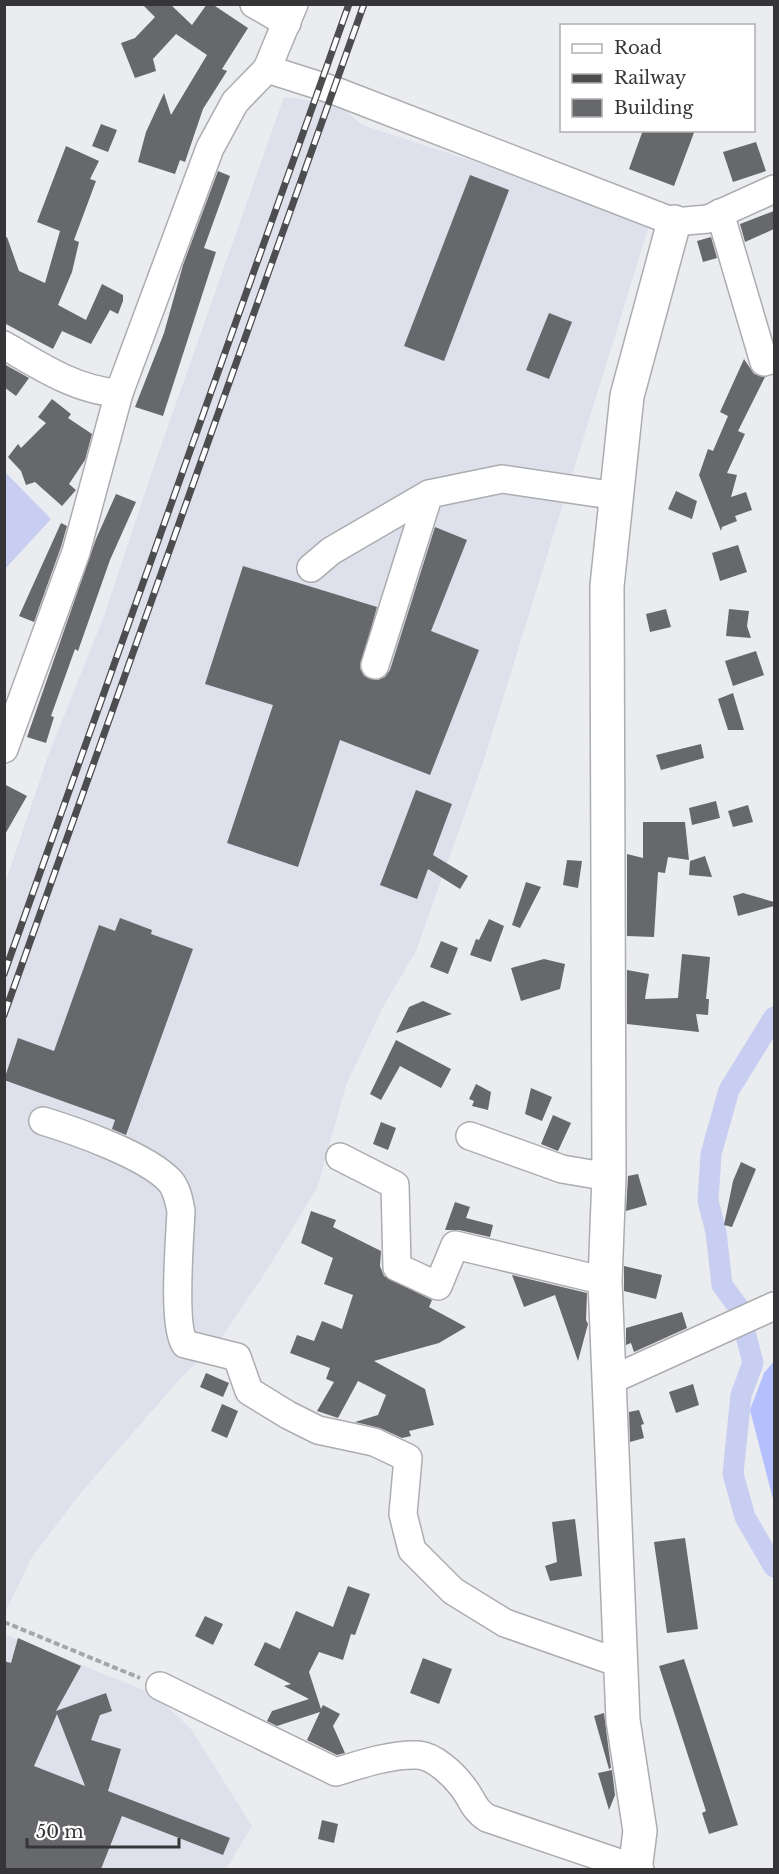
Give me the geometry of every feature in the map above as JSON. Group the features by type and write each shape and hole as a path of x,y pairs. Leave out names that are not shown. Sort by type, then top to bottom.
{"main road":[{"path":"637,1868 639,1831 623,1720 605,1281 609,1177 607,586 627,396 674,222"}],"street":[{"path":"4,749 76,552 119,393 210,148 235,102 267,69 290,14 254,4"},
{"path":"267,69 333,90 674,222 708,219 774,189"},
{"path":"720,213 764,362 774,359"},
{"path":"4,345 52,373 100,392 119,393"},
{"path":"311,567 331,551 429,494 502,479 617,496"},
{"path":"375,665 429,494"},
{"path":"43,1121 122,1152 154,1168 171,1182 178,1195 181,1211 177,1313 182,1339 191,1347 237,1357 249,1391 318,1430 374,1442 408,1458 404,1514 412,1550 453,1591 505,1623 622,1664"},
{"path":"470,1136 562,1169 609,1177"},
{"path":"340,1157 395,1185 397,1267 438,1286 455,1245 605,1281"},
{"path":"609,1381 718,1329 774,1306"},
{"path":"160,1686 336,1772 359,1764 419,1755 445,1768 464,1788 476,1810 487,1818 637,1868"}],"path":[{"path":"4,1622 160,1686"}],"shaded area":[{"path":"284,97 339,105 362,125 651,219 483,763 416,951 383,1007 346,1085 318,1186 269,1267 222,1337 178,1381 79,1495 32,1557 5,1613 5,884 48,756 104,616 155,463"},
{"path":"4,471 51,519 5,569 4,569"},
{"path":"774,1361 774,1503 750,1410 764,1373"},
{"path":"4,1634 154,1694 191,1729 252,1826 226,1869 5,1869"}],"building":[{"path":"142,4 170,4 192,25 207,4 212,4 248,28 222,69 227,71 203,109 185,162 180,160 175,174 138,162 146,132 164,93 171,115 207,55 176,34 153,59 156,71 135,78 121,43 135,38 155,17"},
{"path":"101,124 117,130 108,152 92,146"},
{"path":"642,132 694,132 674,186 629,169"},
{"path":"756,142 766,171 733,182 723,152"},
{"path":"66,146 99,161 90,179 96,181 74,240 79,242 72,272 58,305 86,320 102,284 123,295 123,301 118,314 110,310 91,344 62,331 53,349 4,323 4,238 7,237 19,271 45,283 60,231 37,222"},
{"path":"218,171 230,176 204,248 216,252 163,416 135,407 164,333 183,265"},
{"path":"470,175 509,190 444,361 404,346"},
{"path":"774,211 774,229 745,242 740,224"},
{"path":"711,237 717,258 703,262 697,241"},
{"path":"549,313 572,322 549,379 526,370"},
{"path":"744,359 754,374 765,377 738,431 745,434 727,473 737,475 731,497 746,492 752,510 735,516 737,521 722,527 721,531 699,475 708,449 713,451 728,416 720,412"},
{"path":"4,364 29,378 16,396 4,387"},
{"path":"52,399 71,414 68,418 92,434 85,460 69,484 76,490 62,506 35,482 26,485 21,471 8,457 18,444 21,448 46,423 38,417"},
{"path":"676,491 697,501 692,519 668,509"},
{"path":"116,494 136,502 110,560 78,651 75,649 51,716 54,717 46,743 27,737 96,539"},
{"path":"61,523 67,526 34,622 19,616"},
{"path":"435,527 467,540 431,631 479,650 430,775 340,740 298,867 227,843 273,705 205,684 243,566 377,607 360,668 364,676 378,680 385,677 390,670"},
{"path":"738,545 747,572 720,581 712,553"},
{"path":"666,609 671,627 650,632 646,614"},
{"path":"729,609 749,611 747,626 751,638 726,636"},
{"path":"756,651 764,675 733,686 725,661"},
{"path":"733,693 744,730 728,730 718,699"},
{"path":"701,744 704,758 661,770 656,755"},
{"path":"4,784 27,796 4,836"},
{"path":"416,790 452,804 433,855 468,876 460,889 428,869 417,899 380,885"},
{"path":"716,801 720,818 692,825 689,808"},
{"path":"748,805 753,822 733,827 728,811"},
{"path":"643,822 685,822 689,860 668,857 665,873 658,872 654,937 627,936 627,854 643,858"},
{"path":"705,856 712,877 689,875 690,861"},
{"path":"567,860 582,861 578,888 563,885"},
{"path":"526,882 541,887 520,928 512,925"},
{"path":"743,893 774,902 774,906 738,916 733,896"},
{"path":"120,918 152,930 151,934 193,949 126,1135 112,1129 115,1120 4,1080 18,1038 54,1051 99,925 115,931"},
{"path":"489,919 504,926 491,962 470,955 476,939 479,940"},
{"path":"441,941 458,948 448,974 430,967"},
{"path":"682,954 710,957 706,999 709,999 708,1015 696,1014 699,1032 627,1024 627,970 649,974 645,999 678,998"},
{"path":"544,959 565,964 560,989 521,1001 511,968"},
{"path":"423,1001 452,1014 396,1033 409,1007"},
{"path":"396,1040 451,1069 441,1088 400,1066 381,1100 370,1094"},
{"path":"476,1084 491,1092 488,1110 472,1106 474,1101 469,1099"},
{"path":"531,1088 552,1097 542,1121 525,1114"},
{"path":"553,1115 571,1123 558,1151 541,1144"},
{"path":"381,1122 396,1128 388,1150 373,1144"},
{"path":"741,1162 756,1169 732,1227 724,1225 733,1181"},
{"path":"638,1174 647,1205 626,1211 628,1176"},
{"path":"455,1202 470,1207 466,1218 493,1225 490,1237 459,1230 445,1230"},
{"path":"311,1211 336,1220 333,1227 381,1251 380,1266 384,1276 432,1300 429,1307 466,1327 439,1343 374,1361 425,1389 434,1425 409,1431 411,1436 402,1438 380,1428 355,1422 378,1415 386,1395 358,1381 338,1418 317,1411 334,1382 326,1379 330,1368 290,1353 297,1335 314,1341 322,1321 342,1329 353,1295 324,1284 333,1258 301,1243"},
{"path":"624,1266 662,1275 656,1299 624,1291"},
{"path":"512,1275 587,1293 586,1320 588,1324 578,1361 555,1295 524,1307"},
{"path":"682,1312 687,1328 634,1352 631,1343 626,1345 626,1328"},
{"path":"206,1373 229,1383 223,1397 200,1387"},
{"path":"693,1384 699,1405 676,1413 669,1392"},
{"path":"222,1404 238,1411 227,1438 211,1431"},
{"path":"639,1410 644,1424 641,1425 644,1438 630,1442 629,1412"},
{"path":"575,1519 582,1576 550,1581 545,1566 557,1562 552,1522"},
{"path":"685,1538 698,1629 667,1633 654,1542"},
{"path":"348,1586 370,1594 355,1635 351,1634 343,1660 319,1652 309,1672 321,1709 323,1705 340,1714 333,1726 345,1753 337,1755 307,1740 320,1712 277,1726 267,1721 272,1711 309,1699 284,1686 291,1684 254,1665 265,1642 280,1649 296,1611 333,1627"},
{"path":"205,1616 223,1624 213,1645 195,1636"},
{"path":"18,1638 81,1666 56,1711 106,1693 112,1711 100,1715 91,1740 121,1749 108,1791 230,1838 223,1855 122,1816 101,1869 4,1869 4,1661 11,1663","holes":["57,1714 85,1786 34,1766"]},
{"path":"423,1658 452,1669 439,1704 410,1693"},
{"path":"684,1659 738,1825 709,1834 702,1813 706,1811 659,1666"},
{"path":"604,1713 611,1768 609,1769 594,1716"},
{"path":"612,1770 615,1795 609,1810 598,1773"},
{"path":"322,1820 338,1824 334,1843 318,1839"}],"waterway":[{"path":"774,1017 729,1090 711,1154 708,1201 716,1232 722,1285 739,1308 753,1363 741,1395 733,1474 745,1517 774,1567"}],"railway":[{"path":"4,974 349,4"},
{"path":"4,1015 364,4"}]}
